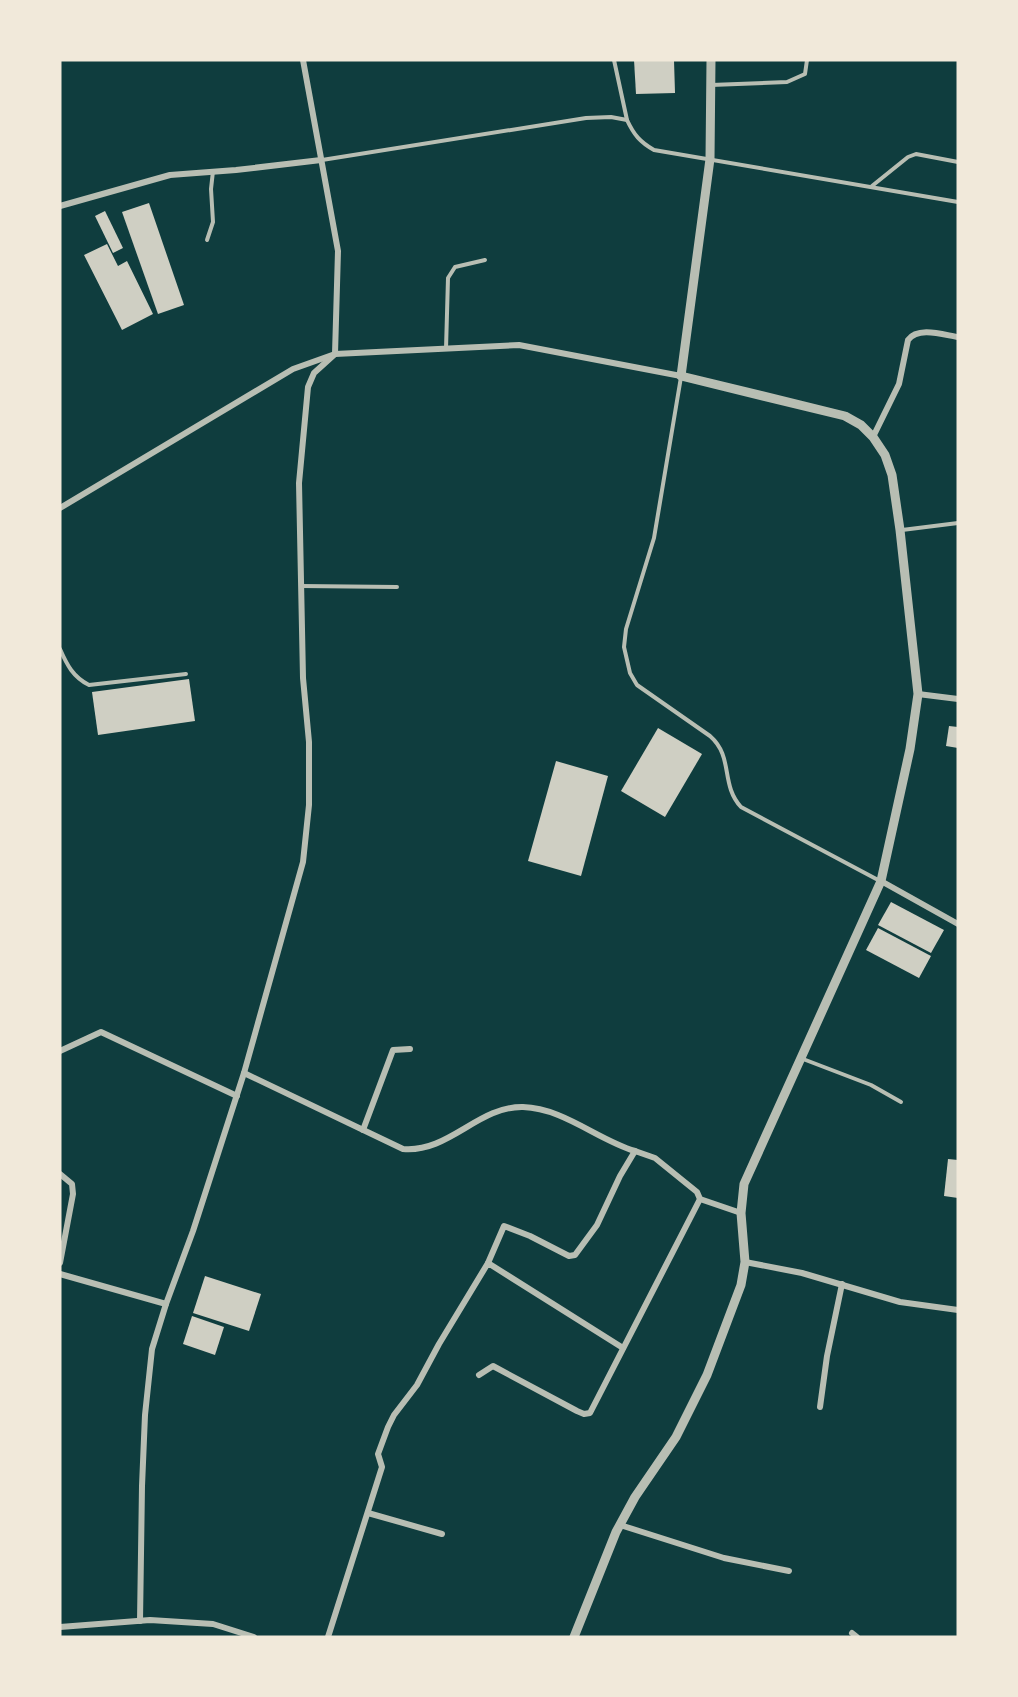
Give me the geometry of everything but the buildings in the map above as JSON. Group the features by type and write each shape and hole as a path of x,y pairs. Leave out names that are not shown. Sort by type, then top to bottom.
{"street":[{"path":"140,1621 145,1415 152,1349 244,1073 303,862 309,805 309,742 303,678 300,585 299,483 308,387 314,373 335,354 339,251 303,60"},
{"path":"681,376 710,159 711,60"},
{"path":"60,206 170,174 213,170 237,171 321,160"},
{"path":"873,437 899,384 911,335 920,332 958,338"},
{"path":"60,508 293,369 335,354 519,345 681,376 845,416 861,425 873,437 885,455 892,475 900,530 918,694 910,748 881,881 744,1184 741,1213 745,1262 741,1285 707,1375 676,1437 635,1497 620,1525 590,1593 574,1637"},
{"path":"918,694 958,699"},
{"path":"881,881 958,924"},
{"path":"60,1051 101,1032 237,1096"},
{"path":"363,1130 393,1050 410,1049"},
{"path":"244,1073 403,1149 416,1149 448,1138 490,1113 521,1107 549,1112 613,1143 655,1158 697,1192 700,1199 741,1213"},
{"path":"328,1637 382,1467 378,1454 388,1427 394,1415 417,1385 488,1263 504,1226 530,1236 569,1256 575,1255 597,1225 620,1176 635,1151"},
{"path":"60,1174 72,1184 73,1194 60,1263"},
{"path":"479,1375 493,1366 584,1414 590,1413 700,1199"},
{"path":"745,1262 842,1284 900,1302 958,1310"},
{"path":"488,1263 623,1348"},
{"path":"60,1274 166,1304"},
{"path":"820,1407 827,1356 842,1284"},
{"path":"368,1512 442,1534"},
{"path":"620,1525 724,1558 789,1571"},
{"path":"60,1627 140,1621 213,1624 254,1637"}],"lane":[{"path":"614,60 627,120 633,133 642,143 654,150 958,202"},
{"path":"710,85 788,82 805,74 807,60"},
{"path":"321,160 599,116 627,120"},
{"path":"871,187 908,157 916,154 958,162"},
{"path":"207,240 213,222 213,170"},
{"path":"446,349 448,278 455,267 485,260"},
{"path":"681,376 654,537 626,629 624,647 630,673 637,685 647,694 719,744 726,763 729,788 733,798 741,807 881,881"},
{"path":"900,530 958,523"},
{"path":"300,585 397,587"},
{"path":"60,649 70,671 80,681 89,685 186,674"},
{"path":"801,1058 871,1085 901,1102"}]}
